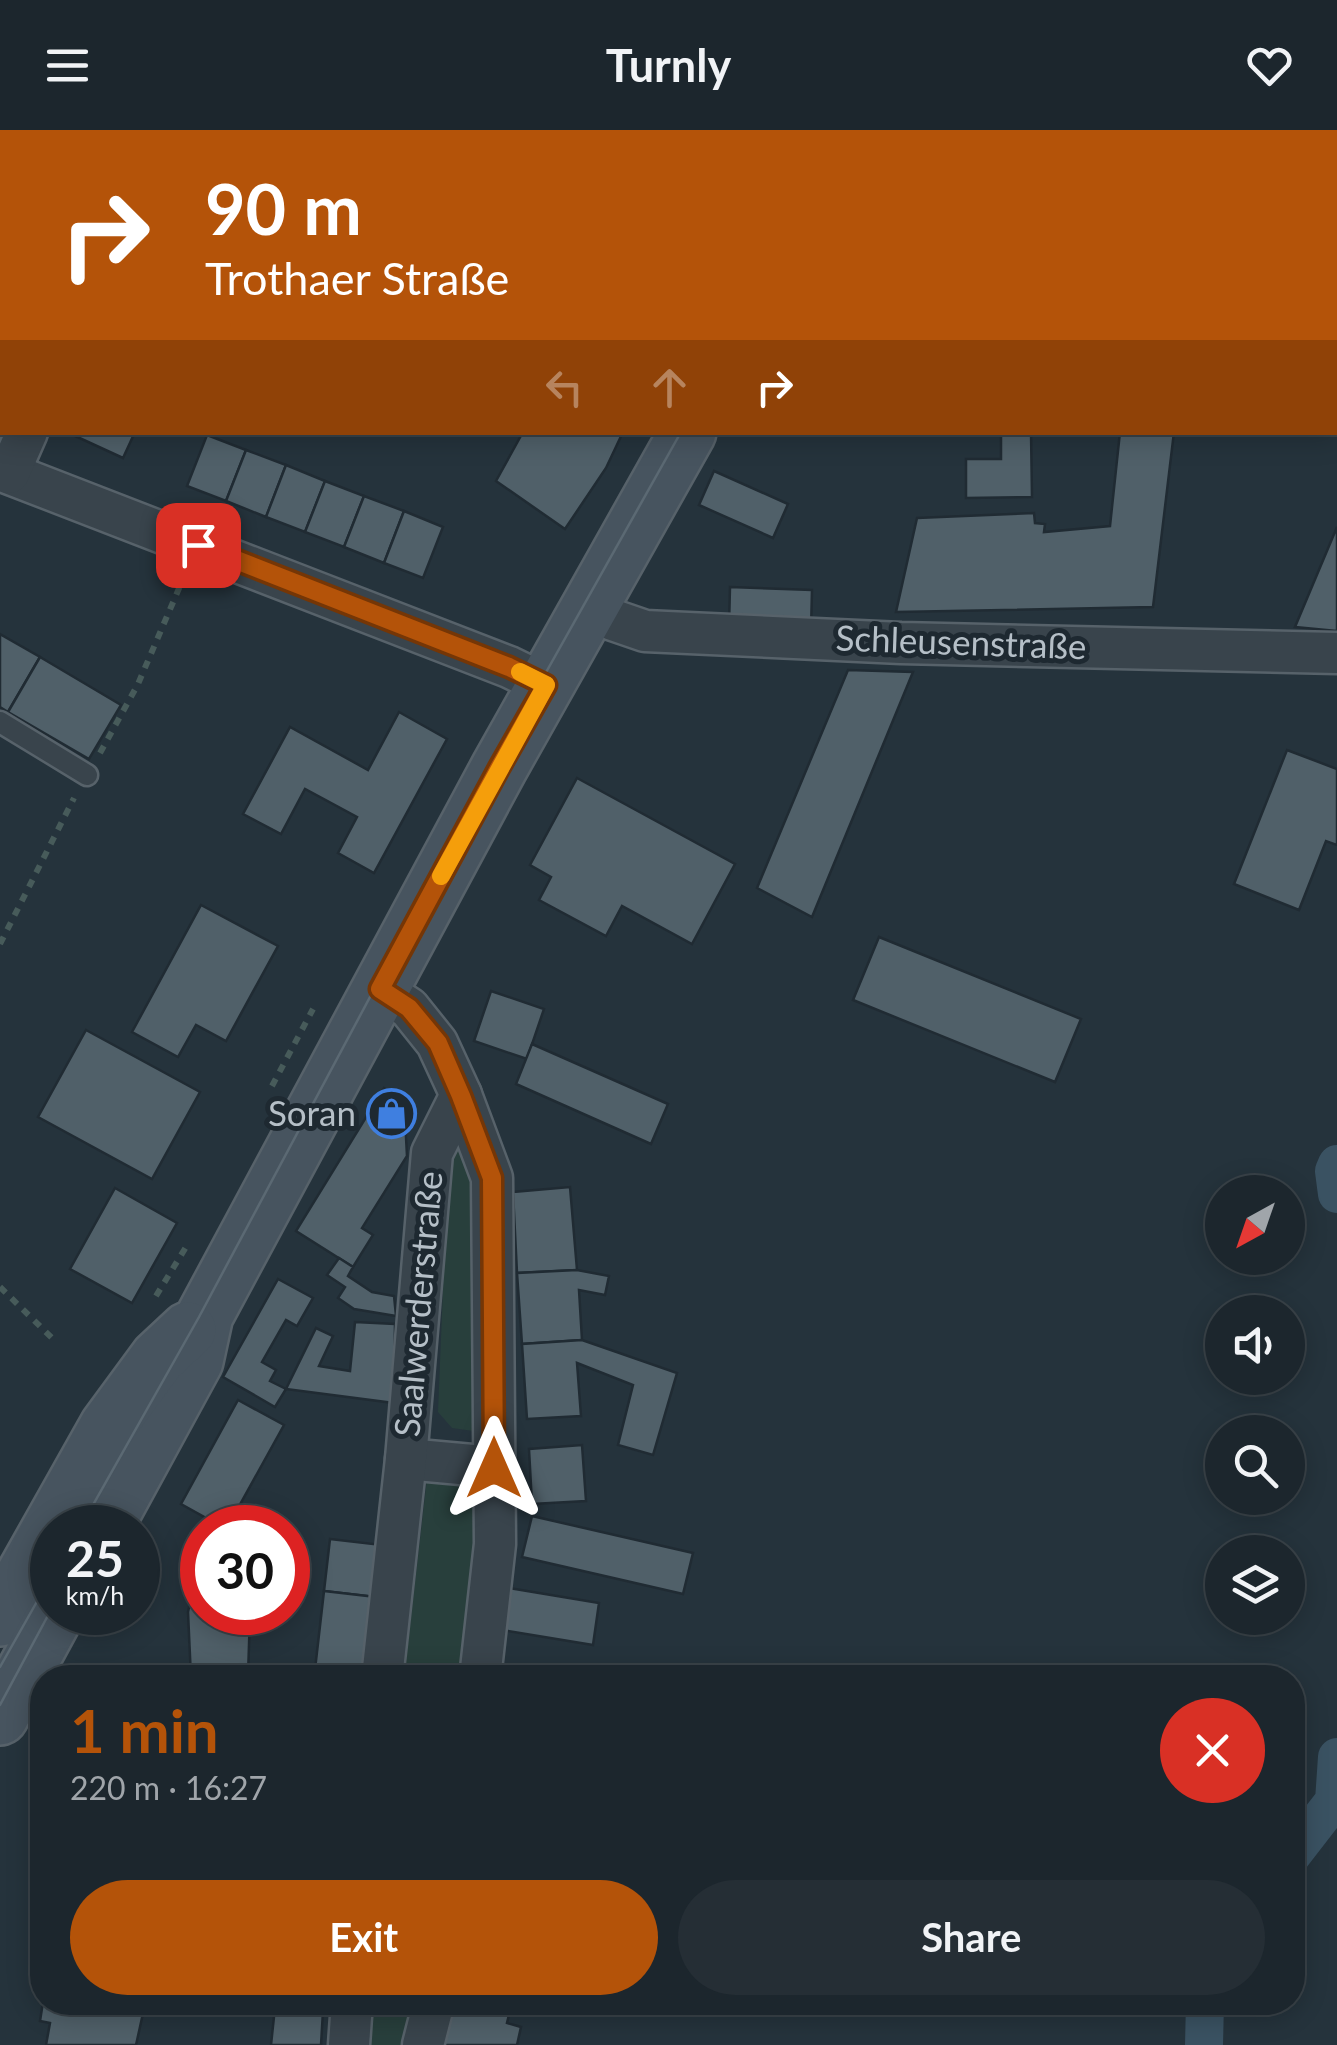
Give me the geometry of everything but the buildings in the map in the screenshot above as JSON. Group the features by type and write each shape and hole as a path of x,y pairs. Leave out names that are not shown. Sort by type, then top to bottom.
{"main road":[{"path":"117,1505 195,1362 206,1315 499,768 686,435"},
{"path":"0,1618 108,1426 158,1358 206,1315"},
{"path":"0,1716 44,1635"}],"street":[{"path":"25,435 4,472 509,667 546,685"},
{"name":"Schleusenstraße","path":"590,608 645,630 901,642 1337,653"},
{"name":"Saalwerderstraße","path":"380,989 409,1008 438,1043 492,1178 495,1544 481,1665"},
{"name":"Saalwerderstraße","path":"383,1665 406,1460 432,1152 461,1096"},
{"name":"Saalwerderstraße","path":"406,1460 494,1468"},
{"path":"349,2045 351,2015"},
{"path":"423,2045 431,2015"}],"lane":[{"path":"0,722 87,774"}],"path":[{"path":"0,944 61,822 138,684 198,545"},
{"path":"0,1287 53,1339"}],"green space":[{"path":"457,1133 476,1170 485,1409 473,1431 452,1428 438,1412 448,1166"},
{"path":"427,1479 478,1480 479,1556 464,1665 406,1665"},
{"path":"369,2015 412,2015 406,2045 365,2045"}],"waterway":[{"path":"1337,1164 1337,1194"},
{"path":"1305,1838 1334,1801 1337,1757"},
{"path":"1204,2045 1205,2015"}],"tram line":[{"path":"93,1505 199,1317 494,765 679,435"},
{"path":"479,825 551,693"},
{"path":"0,1667 30,1614"},
{"path":"0,1705 38,1635"}],"slow traffic":[{"path":"441,876 546,685 520,672"}],"place":[{"name":"Soran","path":"391,1114"}],"route":[{"path":"198,545 546,685 380,989 409,1008 438,1043 492,1178 494,1468"}]}
